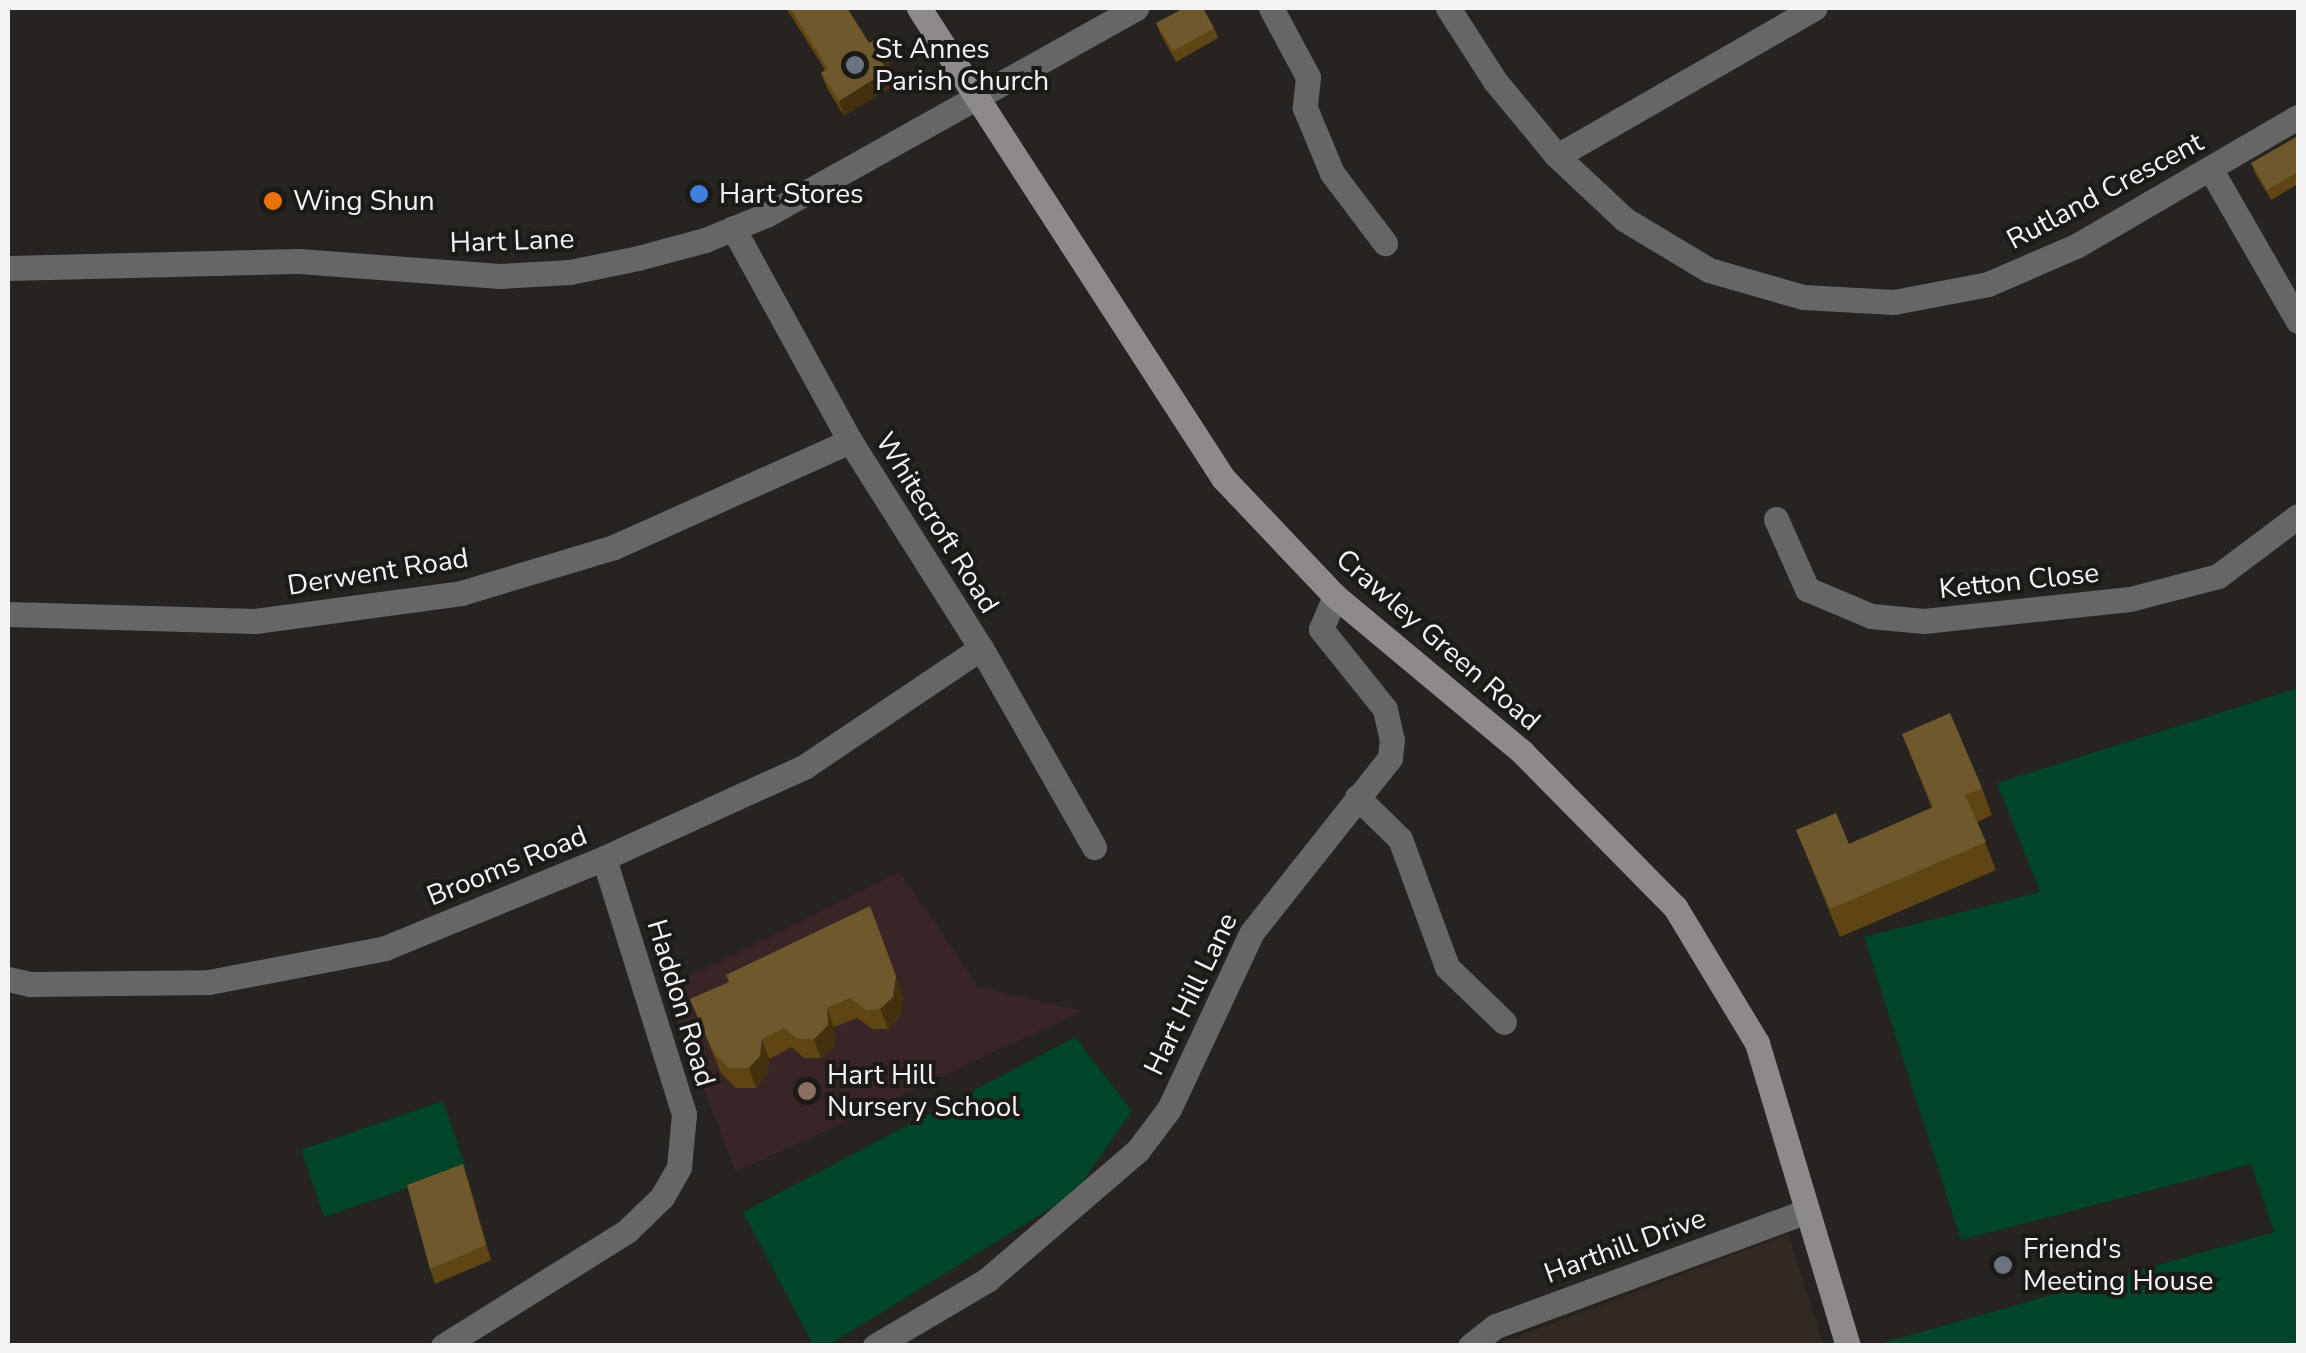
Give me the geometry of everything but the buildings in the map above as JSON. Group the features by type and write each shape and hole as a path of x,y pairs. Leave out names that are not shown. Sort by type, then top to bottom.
{"street":[{"name":"Crawley Green Road","path":"919,8 979,95 1222,478 1334,596 1522,752 1675,907 1757,1043 1848,1346"},
{"name":"Hart Lane","path":"8,268 299,260 461,275 536,275 622,262 733,228 810,192 1136,8"},
{"path":"1271,8 1308,77 1305,108 1332,173 1385,243"},
{"name":"Rutland Crescent","path":"1448,8 1495,81 1556,156 1624,219 1709,270 1802,296 1894,302 1988,284 2076,246 2298,117"},
{"path":"1556,156 1814,8"},
{"path":"2211,170 2298,321"},
{"name":"Whitecroft Road","path":"733,228 850,441 981,648 1094,847"},
{"name":"Derwent Road","path":"8,614 255,621 461,593 614,547 850,441"},
{"name":"Ketton Close","path":"1776,519 1807,589 1871,616 1924,621 2130,599 2218,576 2298,516"},
{"name":"Hart Hill Lane","path":"875,1346 987,1280 1138,1150 1169,1109 1252,932 1390,758 1392,740 1385,709 1321,629 1334,596"},
{"name":"Brooms Road","path":"8,979 30,984 209,982 385,948 604,858 804,767 981,648"},
{"path":"1357,797 1400,839 1448,967 1504,1022"},
{"name":"Haddon Road","path":"443,1346 626,1231 662,1197 679,1167 684,1114 604,858"},
{"name":"Harthill Drive","path":"1470,1346 1496,1326 1805,1212"}],"shaded area":[{"name":"Hart Hill Nursery School","path":"900,872 978,986 1082,1011 736,1172 665,989"},
{"path":"1788,1234 1824,1345 1500,1345 1506,1341"}],"green space":[{"path":"2298,688 2298,1345 1875,1345 2274,1232 2251,1164 1961,1240 1864,937 2040,892 1997,783"},
{"path":"1075,1037 1132,1111 1074,1194 829,1345 813,1345 743,1212"},
{"path":"443,1101 466,1168 324,1217 301,1150"}],"place":[{"name":"St Annes Parish Church","path":"855,65"},
{"name":"Hart Stores","path":"699,194"},
{"name":"Wing Shun","path":"273,201"},
{"name":"Hart Hill Nursery School","path":"807,1091"},
{"name":"Friend's Meeting House","path":"2003,1265"}]}
